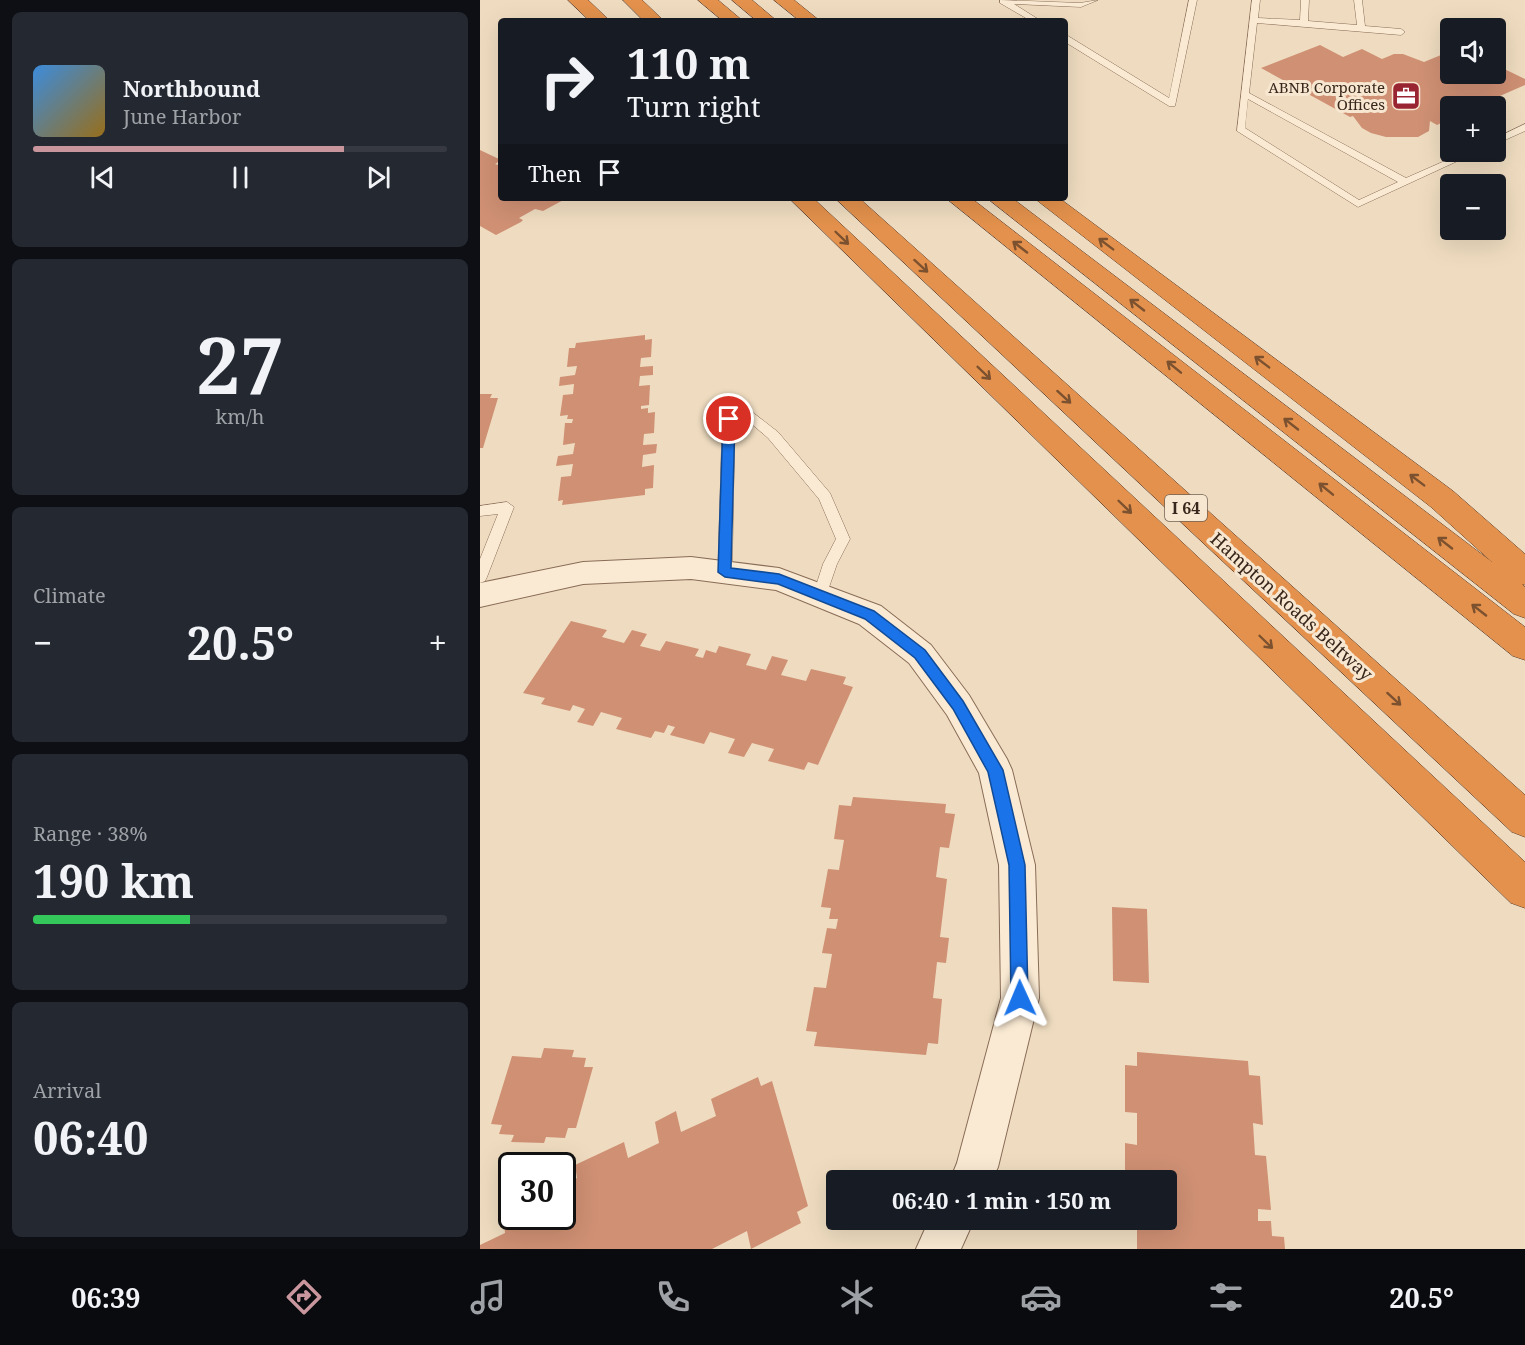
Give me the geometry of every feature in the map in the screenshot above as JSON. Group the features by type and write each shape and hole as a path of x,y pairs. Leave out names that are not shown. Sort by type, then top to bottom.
{"highway":[{"path":"577,0 598,18"},
{"path":"632,0 652,18"},
{"path":"707,0 730,18"},
{"path":"741,0 764,18"},
{"path":"783,0 807,18"},
{"path":"803,201 1525,889"},
{"name":"Hampton Roads Beltway","path":"849,201 1525,819"},
{"path":"961,201 1525,646"},
{"path":"1002,201 1525,605"},
{"path":"1049,201 1442,499 1525,573"}],"street":[{"path":"480,595 583,573 691,568 779,579 870,615 920,654 958,705 995,770 1017,865 1020,998 975,1170"},
{"path":"938,1249 947,1230"}],"lane":[{"path":"1031,18 1003,1 1080,5 1094,0"},
{"path":"1068,41 1172,104 1193,0"},
{"path":"1256,0 1240,129 1358,204 1450,162"},
{"path":"1304,23 1305,0"},
{"path":"1358,0 1360,28"},
{"path":"1254,20 1401,32"},
{"path":"1245,94 1405,182"},
{"path":"1506,136 1525,127"},
{"path":"725,572 729,398 773,435 825,496 843,539 830,564 820,596"},
{"path":"480,511 507,507 480,577"}],"building":[{"name":"ABNB Corporate Offices","path":"1320,45 1343,57 1362,49 1382,59 1394,54 1403,54 1424,62 1440,55 1440,84 1506,84 1506,70 1525,79 1525,85 1500,96 1440,96 1440,124 1437,125 1430,121 1429,131 1418,137 1386,137 1371,133 1362,128 1353,116 1350,117 1261,68"},
{"path":"480,150 498,159 495,164 498,165 498,201 561,201 543,211 535,209 519,218 523,220 521,222 496,235 480,226"},
{"path":"645,335 645,340 652,339 651,357 641,358 640,367 653,366 653,375 640,376 639,386 650,385 649,405 641,406 641,409 648,408 648,413 655,412 654,433 644,434 643,445 657,444 656,453 643,455 642,467 654,465 653,488 645,489 645,495 562,505 563,500 558,501 561,477 571,476 573,464 556,466 558,456 573,454 575,443 563,445 565,423 572,423 573,419 567,419 568,415 560,416 563,395 573,394 574,384 559,386 560,377 575,375 577,366 567,367 569,348 575,348 576,343"},
{"path":"480,394 492,394 490,398 498,398 483,448 480,448"},
{"path":"571,621 607,630 602,637 624,643 632,630 647,634 640,646 660,651 666,641 699,649 695,656 703,658 706,650 716,653 719,646 751,654 746,665 766,670 772,656 788,660 781,675 806,681 811,669 846,677 843,684 853,687 818,765 808,762 804,770 768,761 774,749 752,743 744,757 728,753 735,739 710,732 704,744 670,735 675,727 668,725 664,733 655,731 651,738 616,729 622,718 601,712 593,726 577,722 585,709 573,705 570,711 541,704 545,698 523,693"},
{"path":"853,797 946,804 945,813 955,814 949,848 940,847 936,877 947,879 940,937 949,938 946,963 937,962 933,998 942,999 938,1044 928,1043 926,1055 814,1046 817,1032 806,1031 814,987 826,988 832,954 822,953 827,928 836,929 838,919 829,919 831,908 821,907 828,869 839,870 844,840 834,839 839,805 851,806"},
{"path":"1112,907 1147,909 1149,983 1113,981"},
{"path":"544,1048 574,1050 572,1057 586,1058 584,1067 593,1067 576,1128 568,1128 565,1138 546,1137 544,1143 511,1142 514,1135 499,1134 502,1125 491,1124 512,1056 541,1058"},
{"path":"1137,1052 1248,1061 1249,1075 1260,1076 1263,1125 1253,1123 1255,1155 1266,1156 1271,1210 1258,1209 1258,1221 1271,1221 1272,1236 1284,1237 1285,1249 1137,1249 1137,1230 1177,1230 1177,1170 1125,1170 1125,1143 1137,1145 1137,1113 1125,1112 1125,1065 1137,1066"},
{"path":"758,1077 761,1086 772,1081 808,1206 797,1212 801,1223 751,1249 747,1231 712,1249 480,1249 480,1245 505,1233 505,1230 576,1230 576,1165 624,1142 628,1158 659,1143 655,1122 676,1111 681,1132 716,1116 711,1099"}],"place":[{"name":"ABNB Corporate Offices","path":"1406,96"}],"route":[{"path":"729,419 725,572 779,579 870,615 920,654 958,705 995,770 1017,865 1020,998"}]}
